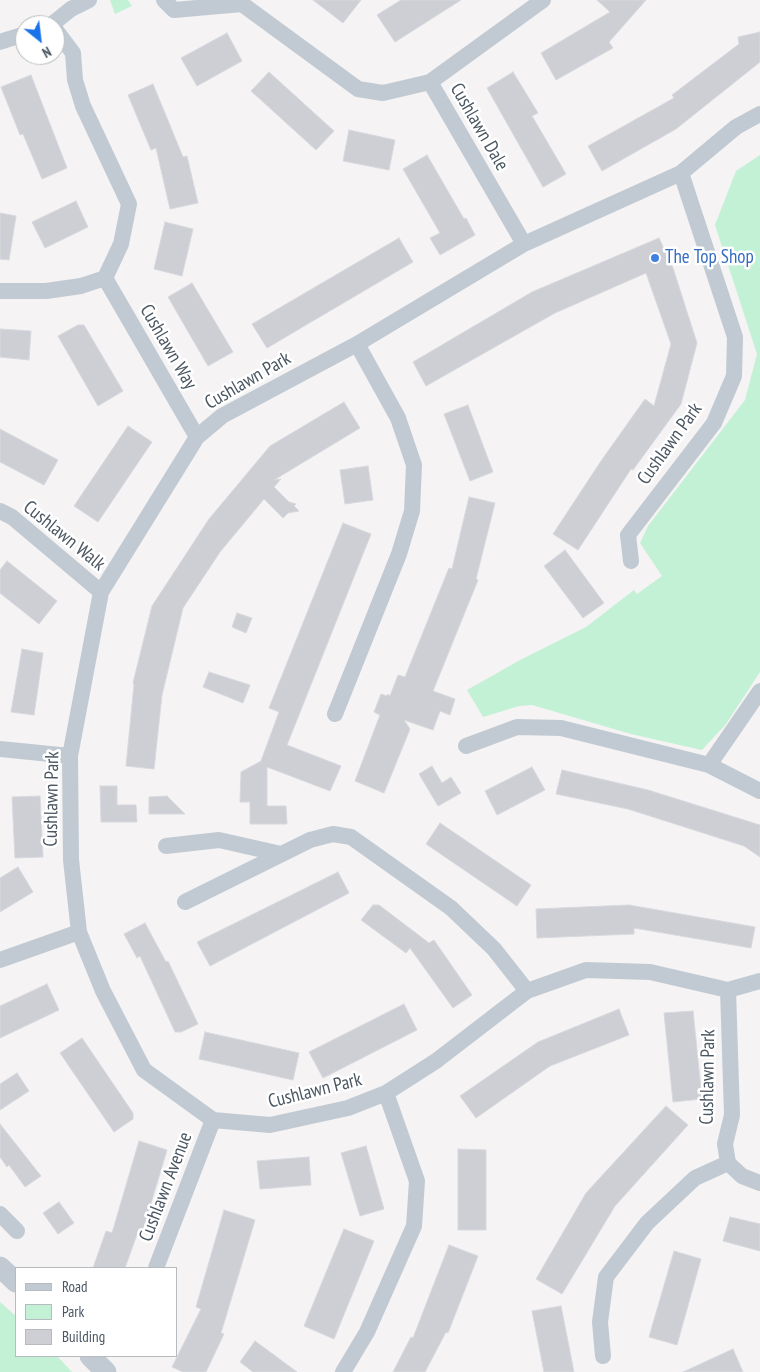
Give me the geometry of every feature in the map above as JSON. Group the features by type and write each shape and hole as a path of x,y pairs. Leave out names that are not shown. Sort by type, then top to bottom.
{"street":[{"path":"65,15 89,0"},
{"name":"Cushlawn Dale","path":"164,0 174,10 242,4 358,89 384,93 430,82 524,244"},
{"path":"430,82 543,0"},
{"path":"0,42 15,37"},
{"path":"0,291 46,291 81,286 105,278 120,244 129,204 83,106 74,80 73,52 65,41"},
{"name":"Cushlawn Park","path":"760,114 736,127 681,173 524,244 357,344 222,416 197,437 101,592 70,756 71,860 79,932 103,991 144,1070 213,1120 270,1125 348,1108 386,1093 436,1061 527,991 586,970 650,972 728,990 760,981"},
{"name":"Cushlawn Park","path":"631,562 628,534 714,423 734,376 735,337 681,173"},
{"name":"Cushlawn Way","path":"105,278 197,437"},
{"path":"334,714 399,554 409,520 414,464 398,418 357,344"},
{"name":"Cushlawn Walk","path":"0,512 12,517 101,592"},
{"path":"709,765 760,692"},
{"path":"466,746 517,727 561,728 709,765 760,791"},
{"path":"0,749 70,756"},
{"path":"185,902 310,840 333,834 351,837 451,908 494,949 527,991"},
{"path":"166,846 219,840 281,854"},
{"path":"0,960 79,932"},
{"name":"Cushlawn Park","path":"728,990 732,1115 725,1144 728,1163"},
{"name":"Cushlawn Park","path":"342,1372 367,1332 414,1226 417,1181 386,1093"},
{"name":"Cushlawn Avenue","path":"156,1267 213,1120"},
{"path":"603,1356 600,1322 606,1277 647,1223 695,1178 728,1163 742,1176 760,1183"},
{"path":"0,1214 17,1231"},
{"path":"0,1267 15,1281"},
{"path":"91,1357 106,1372"}],"green space":[{"path":"110,0 128,0 132,6 115,14"},
{"path":"760,155 760,672 726,724 702,750 631,734 532,705 519,706 483,717 467,690 522,659 586,627 634,590 637,594 662,576 640,543 648,526 745,400 757,354 715,225 736,171"},
{"path":"0,1302 15,1315 15,1357 58,1357 72,1372 0,1372"}],"building":[{"path":"313,0 361,0 343,23"},
{"path":"401,0 461,0 395,42 377,15"},
{"path":"597,0 646,0 609,42 613,48 556,80 541,53 610,12"},
{"path":"760,32 760,62 676,129 602,171 588,146 674,98 672,95 739,44 738,37"},
{"path":"227,33 242,61 197,86 181,58"},
{"path":"269,72 334,131 316,150 251,91"},
{"path":"513,72 538,113 532,116 566,174 543,187 487,88"},
{"path":"31,75 67,168 42,179 23,134 20,135 1,87"},
{"path":"153,84 183,157 187,156 198,203 170,209 156,148 151,150 128,95"},
{"path":"349,130 395,140 389,170 343,161"},
{"path":"427,155 475,235 440,255 430,238 440,233 403,169"},
{"path":"76,201 88,227 45,248 32,222"},
{"path":"0,213 16,216 9,260 0,259"},
{"path":"165,222 193,229 182,276 154,269"},
{"path":"399,238 413,262 267,348 252,324"},
{"path":"659,238 673,268 697,343 681,404 633,470 631,469 578,550 553,534 645,399 654,406 671,344 646,273 555,313 426,386 413,362 532,292"},
{"path":"192,283 233,352 208,366 168,297"},
{"path":"78,325 84,325 123,391 98,406 58,336"},
{"path":"0,329 31,331 29,360 0,357"},
{"path":"344,402 360,428 274,480 281,479 274,487 289,502 296,504 294,506 299,511 288,513 283,518 264,499 220,552 183,608 162,695 154,769 126,766 133,683 152,606 209,519 270,446"},
{"path":"468,405 493,472 470,481 444,414"},
{"path":"128,426 152,442 98,522 74,506"},
{"path":"0,429 58,460 44,485 0,462"},
{"path":"368,466 373,500 345,504 340,470"},
{"path":"469,497 495,503 476,579 478,580 433,691 455,699 450,715 440,711 433,730 404,720 410,729 384,793 355,781 380,715 374,712 381,694 387,696 388,694 390,696 398,675 405,677 449,568 452,569"},
{"path":"343,523 371,534 287,745 341,766 330,791 267,767 267,806 286,806 287,824 250,824 250,802 240,802 241,772 261,761 279,712 269,708"},
{"path":"565,550 604,603 583,618 544,566"},
{"path":"7,561 57,601 39,624 0,593 0,570"},
{"path":"237,613 252,618 246,633 232,627"},
{"path":"22,649 43,653 34,715 11,712"},
{"path":"209,672 250,685 243,703 203,687"},
{"path":"432,766 442,783 451,777 461,793 438,806 419,774"},
{"path":"532,767 545,790 497,815 485,791"},
{"path":"562,770 648,790 760,825 760,857 744,846 628,809 556,794"},
{"path":"100,786 117,786 117,805 136,805 137,822 101,822"},
{"path":"40,796 43,857 15,858 12,797"},
{"path":"167,796 185,814 149,814 149,797"},
{"path":"440,823 531,885 517,906 426,844"},
{"path":"18,867 33,892 0,912 0,878"},
{"path":"338,872 349,893 210,966 197,942"},
{"path":"373,905 379,905 429,943 434,940 472,995 453,1008 410,948 406,953 361,920"},
{"path":"629,905 755,927 751,948 634,928 634,934 537,938 536,909"},
{"path":"145,923 166,962 168,961 198,1024 181,1032 175,1032 140,956 137,958 124,934"},
{"path":"47,984 59,1010 0,1038 0,1006"},
{"path":"404,1004 417,1030 323,1078 309,1052"},
{"path":"619,1009 629,1035 550,1066 476,1118 460,1096 538,1042"},
{"path":"693,1011 702,1099 673,1102 664,1013"},
{"path":"205,1032 299,1053 293,1080 199,1059"},
{"path":"82,1038 133,1113 133,1119 114,1132 60,1053"},
{"path":"17,1073 29,1091 0,1110 0,1084"},
{"path":"666,1106 688,1125 615,1206 562,1294 536,1279 586,1193"},
{"path":"0,1124 41,1176 25,1187 9,1165 7,1167 0,1157"},
{"path":"139,1141 167,1150 143,1230 139,1229 125,1267 93,1267 106,1231 112,1233"},
{"path":"366,1146 384,1209 360,1216 341,1153"},
{"path":"458,1149 486,1150 486,1230 458,1230"},
{"path":"309,1157 311,1185 260,1189 257,1161"},
{"path":"59,1202 74,1223 58,1234 43,1213"},
{"path":"224,1210 255,1220 221,1333 224,1334 206,1372 183,1372 172,1367 201,1309 196,1307"},
{"path":"730,1217 760,1224 760,1251 723,1241"},
{"path":"344,1229 374,1241 334,1339 304,1326"},
{"path":"449,1245 478,1256 448,1333 446,1332 425,1372 393,1372 411,1337 413,1338"},
{"path":"674,1251 701,1259 677,1345 649,1337"},
{"path":"561,1306 574,1372 544,1372 532,1311"},
{"path":"255,1341 297,1372 253,1372 240,1362"},
{"path":"733,1349 743,1372 683,1372"}],"place":[{"name":"The Top Shop","path":"655,258"}]}
